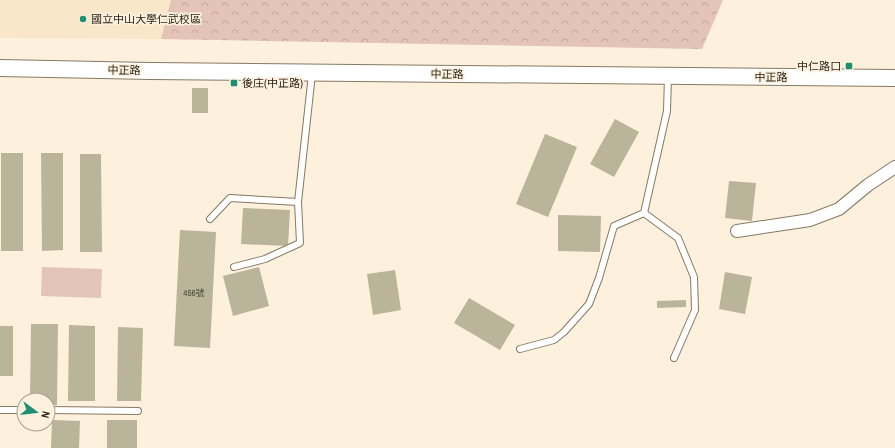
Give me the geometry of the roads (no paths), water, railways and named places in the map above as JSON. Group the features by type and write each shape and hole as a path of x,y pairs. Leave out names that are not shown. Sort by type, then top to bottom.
{"main road":[{"name":"中正路","path":"0,68 895,78"}],"street":[{"path":"737,231 810,220 838,209 868,185 895,167"}],"lane":[{"path":"234,267 265,259 300,242 298,202 312,72"},
{"path":"644,213 667,111 668,76"},
{"path":"210,219 230,198 298,202"},
{"path":"520,349 554,340 564,332 589,304 599,278 614,226 644,213"},
{"path":"644,213 678,238 694,277 694,310 674,358"},
{"path":"0,410 16,410"},
{"path":"56,410 138,411"}],"place":[{"name":"國立中山大學仁武校區","path":"83,19"},
{"name":"中仁路口","path":"849,66"},
{"name":"後庄(中正路)","path":"234,83"}]}
